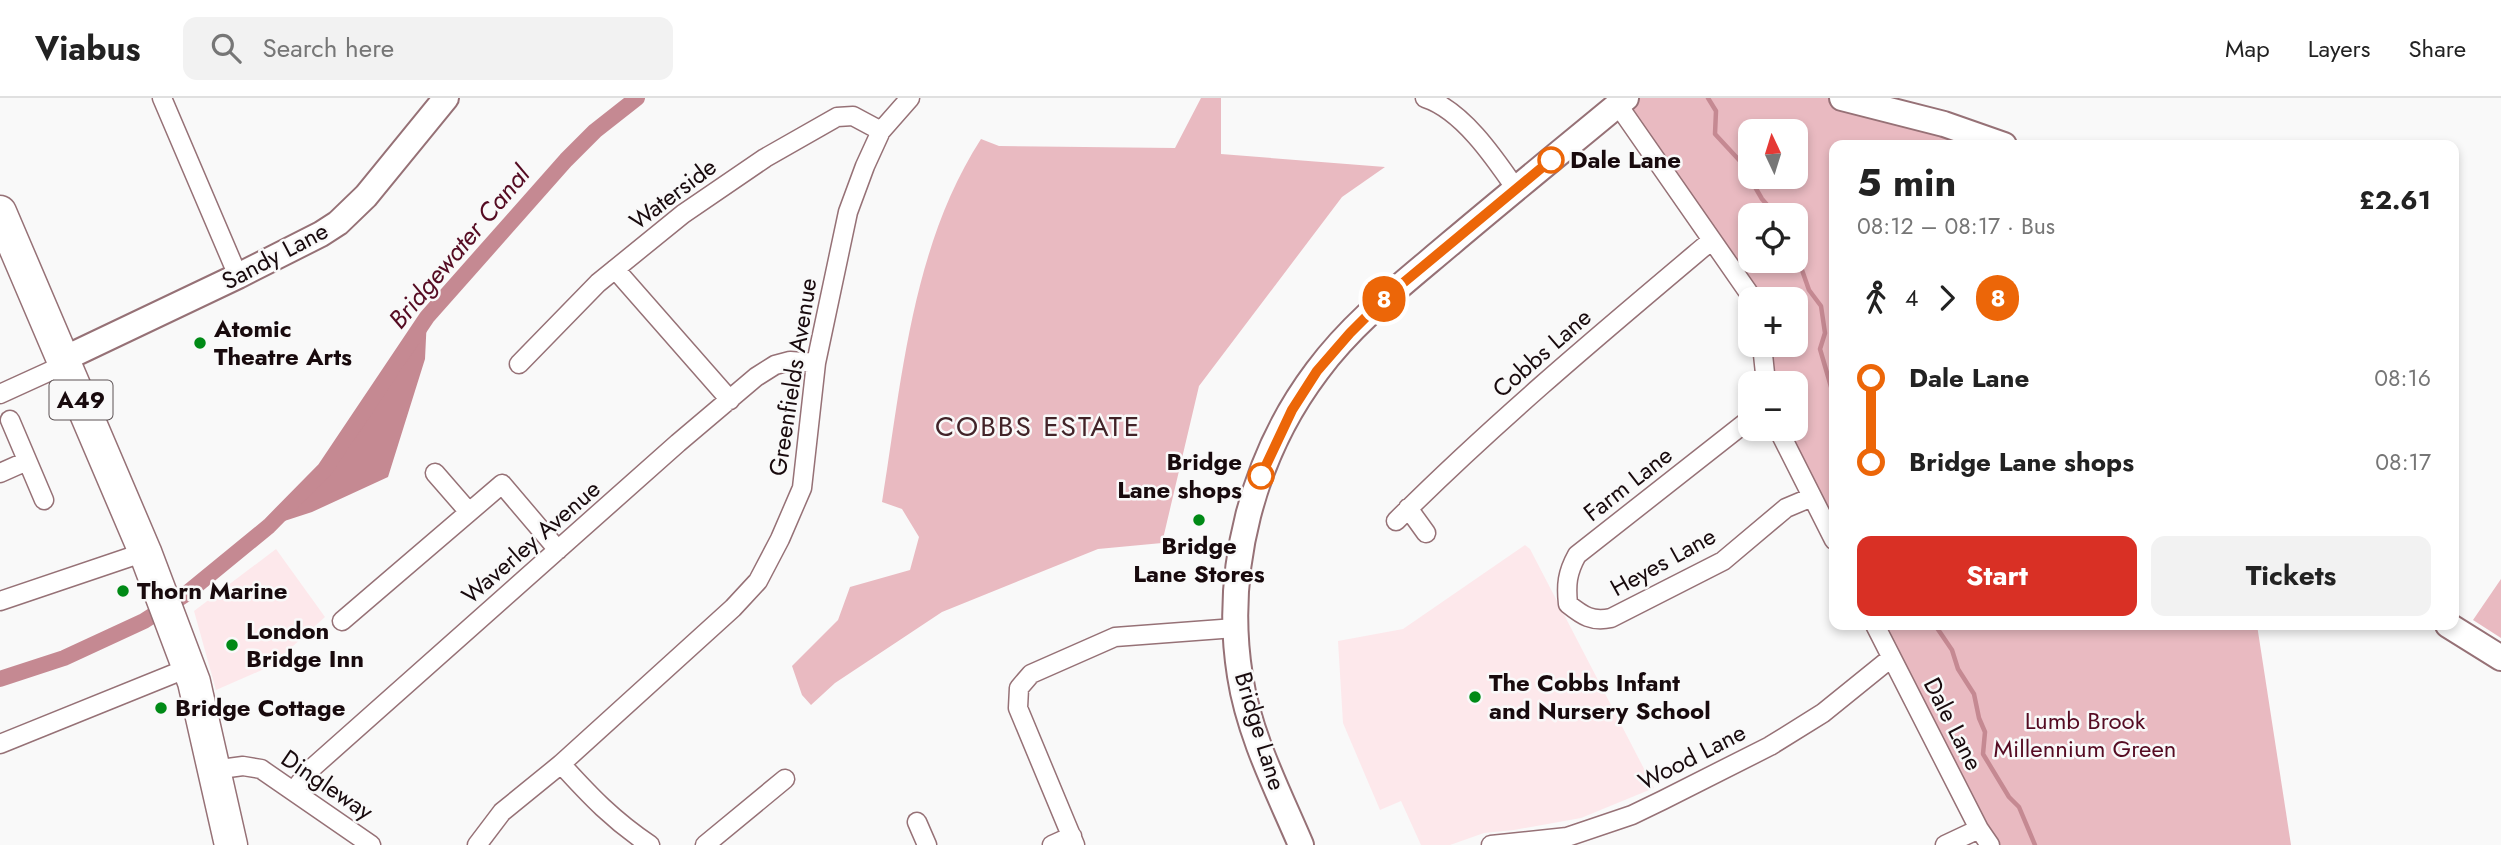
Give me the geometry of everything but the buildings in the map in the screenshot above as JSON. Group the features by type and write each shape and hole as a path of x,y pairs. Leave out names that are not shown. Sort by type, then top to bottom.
{"highway":[{"name":"A49","path":"0,212 145,552 194,682 231,845"}],"street":[{"path":"162,98 238,276"},
{"name":"Sandy Lane","path":"65,361 72,355 238,276 338,223 366,196 446,98"},
{"name":"Greenfields Avenue","path":"477,845 502,812 561,764 733,608 758,580 780,539 802,488 823,321 848,212 881,131 910,98"},
{"path":"1425,98 1439,103 1475,134 1516,188"},
{"path":"1842,98 1944,124 1990,140"},
{"path":"1622,102 1745,287"},
{"name":"Bridge Lane","path":"1301,845 1255,733 1240,678 1235,628 1239,560 1252,501 1270,454 1292,410 1317,371 1385,298 1622,102"},
{"name":"Waterside","path":"519,364 615,269 683,214 765,158 837,117 853,116 881,131"},
{"name":"Cobbs Lane","path":"1426,533 1402,514 1458,459 1543,383 1712,240"},
{"path":"615,269 730,400"},
{"path":"0,394 57,368 65,361"},
{"name":"Waverley Avenue","path":"294,790 312,769 678,443 756,377 775,365 790,361 816,363"},
{"path":"10,420 44,500"},
{"name":"Farm Lane","path":"1568,604 1568,571 1577,555 1738,428"},
{"path":"1784,441 1829,530"},
{"path":"0,473 27,461"},
{"path":"435,473 468,511"},
{"path":"342,621 502,484 558,550"},
{"name":"Heyes Lane","path":"1568,604 1586,619 1611,618 1723,561 1786,508 1812,497"},
{"path":"0,601 145,552"},
{"path":"1052,845 1074,841 1018,708 1019,688 1031,674 1115,637 1235,628"},
{"name":"Dale Lane","path":"1877,630 1979,829 1990,845"},
{"path":"2456,630 2501,658"},
{"name":"Wood Lane","path":"1495,845 1567,837 1632,815 1770,746 1823,713 1891,658"},
{"path":"0,744 188,668"},
{"path":"561,764 597,804 619,824 650,845"},
{"name":"Dingleway","path":"213,770 243,766 261,769 371,845"},
{"path":"705,845 785,779"},
{"path":"917,822 927,845"},
{"path":"1945,845 1979,829"}],"shaded area":[{"path":"427,317 425,359 388,477 312,512 269,526 325,469"},
{"name":"The Cobbs Infant and Nursery School","path":"1525,545 1530,549 1654,788 1581,818 1484,833 1450,845 1421,845 1401,801 1380,810 1343,723 1338,641 1403,629"},
{"path":"276,549 325,617 271,666 216,690 194,611"}],"green space":[{"path":"1201,98 1221,98 1221,154 1385,167 1342,197 1199,386 1162,543 1098,549 942,612 835,683 811,705 802,695 792,666 838,620 850,587 910,570 919,537 902,509 882,502 904,361 925,268 939,224 958,180 981,139 999,146 1175,148"},
{"path":"1626,98 1837,98 1976,140 1829,140 1829,530 1784,441 1808,441 1808,371 1765,371 1763,357 1808,357 1808,287 1745,287 1618,105"},
{"path":"2501,579 2501,638 2473,620"},
{"name":"Lumb Brook Millennium Green","path":"1881,630 2258,630 2291,845 1995,845"}],"waterway":[{"name":"Bridgewater Canal","path":"0,679 64,658 144,621 186,594 269,526 325,469 427,317 566,160 595,131 637,98"},
{"path":"1708,98 1716,111 1715,134 1740,161 1766,203"},
{"path":"1803,273 1809,290 1821,306 1825,333 1820,349 1829,380"},
{"path":"1938,630 1952,650 1958,669 1974,694 1985,732 1983,754 2009,797 2019,807 2035,845"}],"bus line":[{"name":"8","path":"1261,476 1292,410 1317,371 1350,333 1385,298 1551,160"}],"place":[{"name":"Dale Lane","path":"1551,160"},
{"name":"Atomic Theatre Arts","path":"200,343"},
{"name":"Bridge Lane shops","path":"1261,476"},
{"name":"Bridge Lane Stores","path":"1199,520"},
{"name":"Thorn Marine","path":"123,591"},
{"name":"London Bridge Inn","path":"232,645"},
{"name":"The Cobbs Infant and Nursery School","path":"1475,697"},
{"name":"Bridge Cottage","path":"161,708"}],"district":[{"name":"COBBS ESTATE","path":"1038,426"}]}
